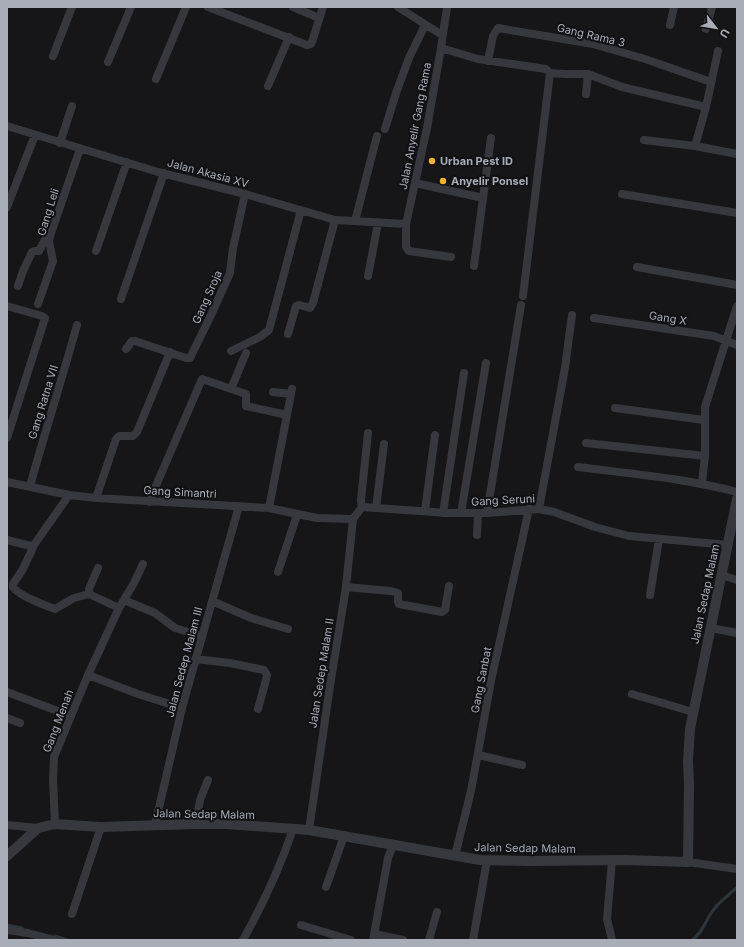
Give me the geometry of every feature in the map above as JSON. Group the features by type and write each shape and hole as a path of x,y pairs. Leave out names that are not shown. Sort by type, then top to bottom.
{"street":[{"path":"53,56 72,7"},
{"path":"108,62 131,7"},
{"path":"156,79 186,7"},
{"path":"208,7 309,45 312,42 323,7"},
{"path":"293,7 319,18"},
{"path":"398,7 442,35"},
{"name":"Jalan Anyelir Gang Rama","path":"447,7 427,128 406,224 406,247 409,251 451,257"},
{"path":"670,24 674,7"},
{"path":"706,29 712,7"},
{"path":"385,129 409,58 425,25"},
{"name":"Gang Rama 3","path":"488,61 493,36 498,28 593,44 645,59 711,82"},
{"path":"268,86 290,37"},
{"path":"441,48 488,61 546,69 550,73 588,74 622,87 706,107"},
{"path":"696,146 718,51"},
{"path":"523,296 550,73"},
{"path":"586,94 588,74"},
{"path":"60,143 72,106"},
{"name":"Jalan Akasia XV","path":"7,126 80,149 335,220 406,224"},
{"path":"7,207 35,135"},
{"path":"355,221 376,136"},
{"path":"474,266 491,138"},
{"path":"644,140 696,146 737,154"},
{"name":"Gang Leli","path":"38,304 53,261 49,241 50,236 80,149"},
{"path":"96,251 127,162"},
{"path":"121,299 164,173"},
{"path":"415,183 483,198"},
{"name":"Gang Sroja","path":"170,352 190,358 211,315 230,273 233,248 245,194"},
{"path":"622,194 737,213"},
{"path":"231,351 260,337 269,330 301,210"},
{"path":"288,334 296,306 299,305 310,308 313,303 335,220"},
{"path":"368,276 378,223"},
{"path":"18,286 32,252 38,251 46,238 50,236"},
{"path":"637,267 737,285"},
{"path":"487,513 521,305"},
{"path":"7,306 45,318 7,438"},
{"path":"702,483 705,456 704,420 706,403 737,306"},
{"path":"539,509 564,375 572,315"},
{"name":"Gang X","path":"594,318 714,336 737,345"},
{"name":"Gang Ratna VII","path":"30,486 77,325"},
{"path":"96,498 116,439 119,436 133,436 137,432 170,352 132,341 126,349"},
{"path":"231,389 246,353"},
{"path":"461,513 486,363"},
{"path":"442,513 464,373"},
{"path":"150,502 202,379 246,394 246,406 287,415"},
{"path":"269,508 292,392 273,392"},
{"path":"615,408 704,420"},
{"path":"353,519 362,507 361,500 368,433"},
{"path":"425,511 435,436"},
{"path":"586,443 705,456"},
{"path":"376,508 384,444"},
{"path":"578,467 702,483 737,492"},
{"name":"Gang Simantri","path":"7,482 69,495 96,498 269,508 317,518 353,519"},
{"path":"69,495 34,545 13,586 15,590 55,609 74,598 89,594 119,608"},
{"name":"Jalan Sedap Malam","path":"7,856 38,828 55,824 101,827 226,824 309,830 455,856 487,860 688,862 688,749 693,712 737,499"},
{"name":"Jalan Sedep Malam III","path":"154,825 201,636 239,506"},
{"name":"Gang Seruni","path":"362,507 442,513 487,513 539,509 554,512 610,532 659,539 728,545"},
{"name":"Gang Sanbat","path":"455,856 478,755 491,681 529,509"},
{"path":"477,535 478,513"},
{"path":"278,572 297,515"},
{"name":"Jalan Sedep Malam II","path":"309,830 346,587 353,519"},
{"path":"650,595 659,539"},
{"path":"7,540 31,546 34,545"},
{"name":"Gang Menah","path":"55,824 53,779 54,757 88,674 119,608 143,564"},
{"path":"89,594 89,589 98,568"},
{"path":"721,575 737,580"},
{"path":"346,587 392,591 398,593 399,604 442,612 445,610 449,586"},
{"path":"124,600 155,613 175,628 201,636"},
{"path":"212,600 251,618 288,629"},
{"path":"711,628 737,633"},
{"path":"195,659 230,663 264,670 267,675 258,709"},
{"path":"88,674 138,694 182,708"},
{"path":"7,692 71,716"},
{"path":"632,694 693,712"},
{"path":"7,718 20,723"},
{"path":"478,755 522,766"},
{"path":"196,824 200,800 208,780"},
{"path":"7,825 38,828"},
{"path":"72,914 101,827"},
{"path":"243,940 273,882 285,854 293,829"},
{"path":"326,887 344,836"},
{"path":"393,845 388,858 373,937 403,940"},
{"path":"473,940 487,860"},
{"path":"612,861 607,919 612,940"},
{"path":"688,862 737,869"},
{"path":"429,940 437,912"},
{"path":"301,925 351,940"},
{"path":"7,930 27,936 55,940"}],"waterway":[{"path":"692,940 702,930 716,906 737,887"},
{"path":"7,925 22,928"},
{"path":"55,936 68,940"}],"place":[{"name":"Urban Pest ID","path":"432,161"},
{"name":"Anyelir Ponsel","path":"443,181"}]}
